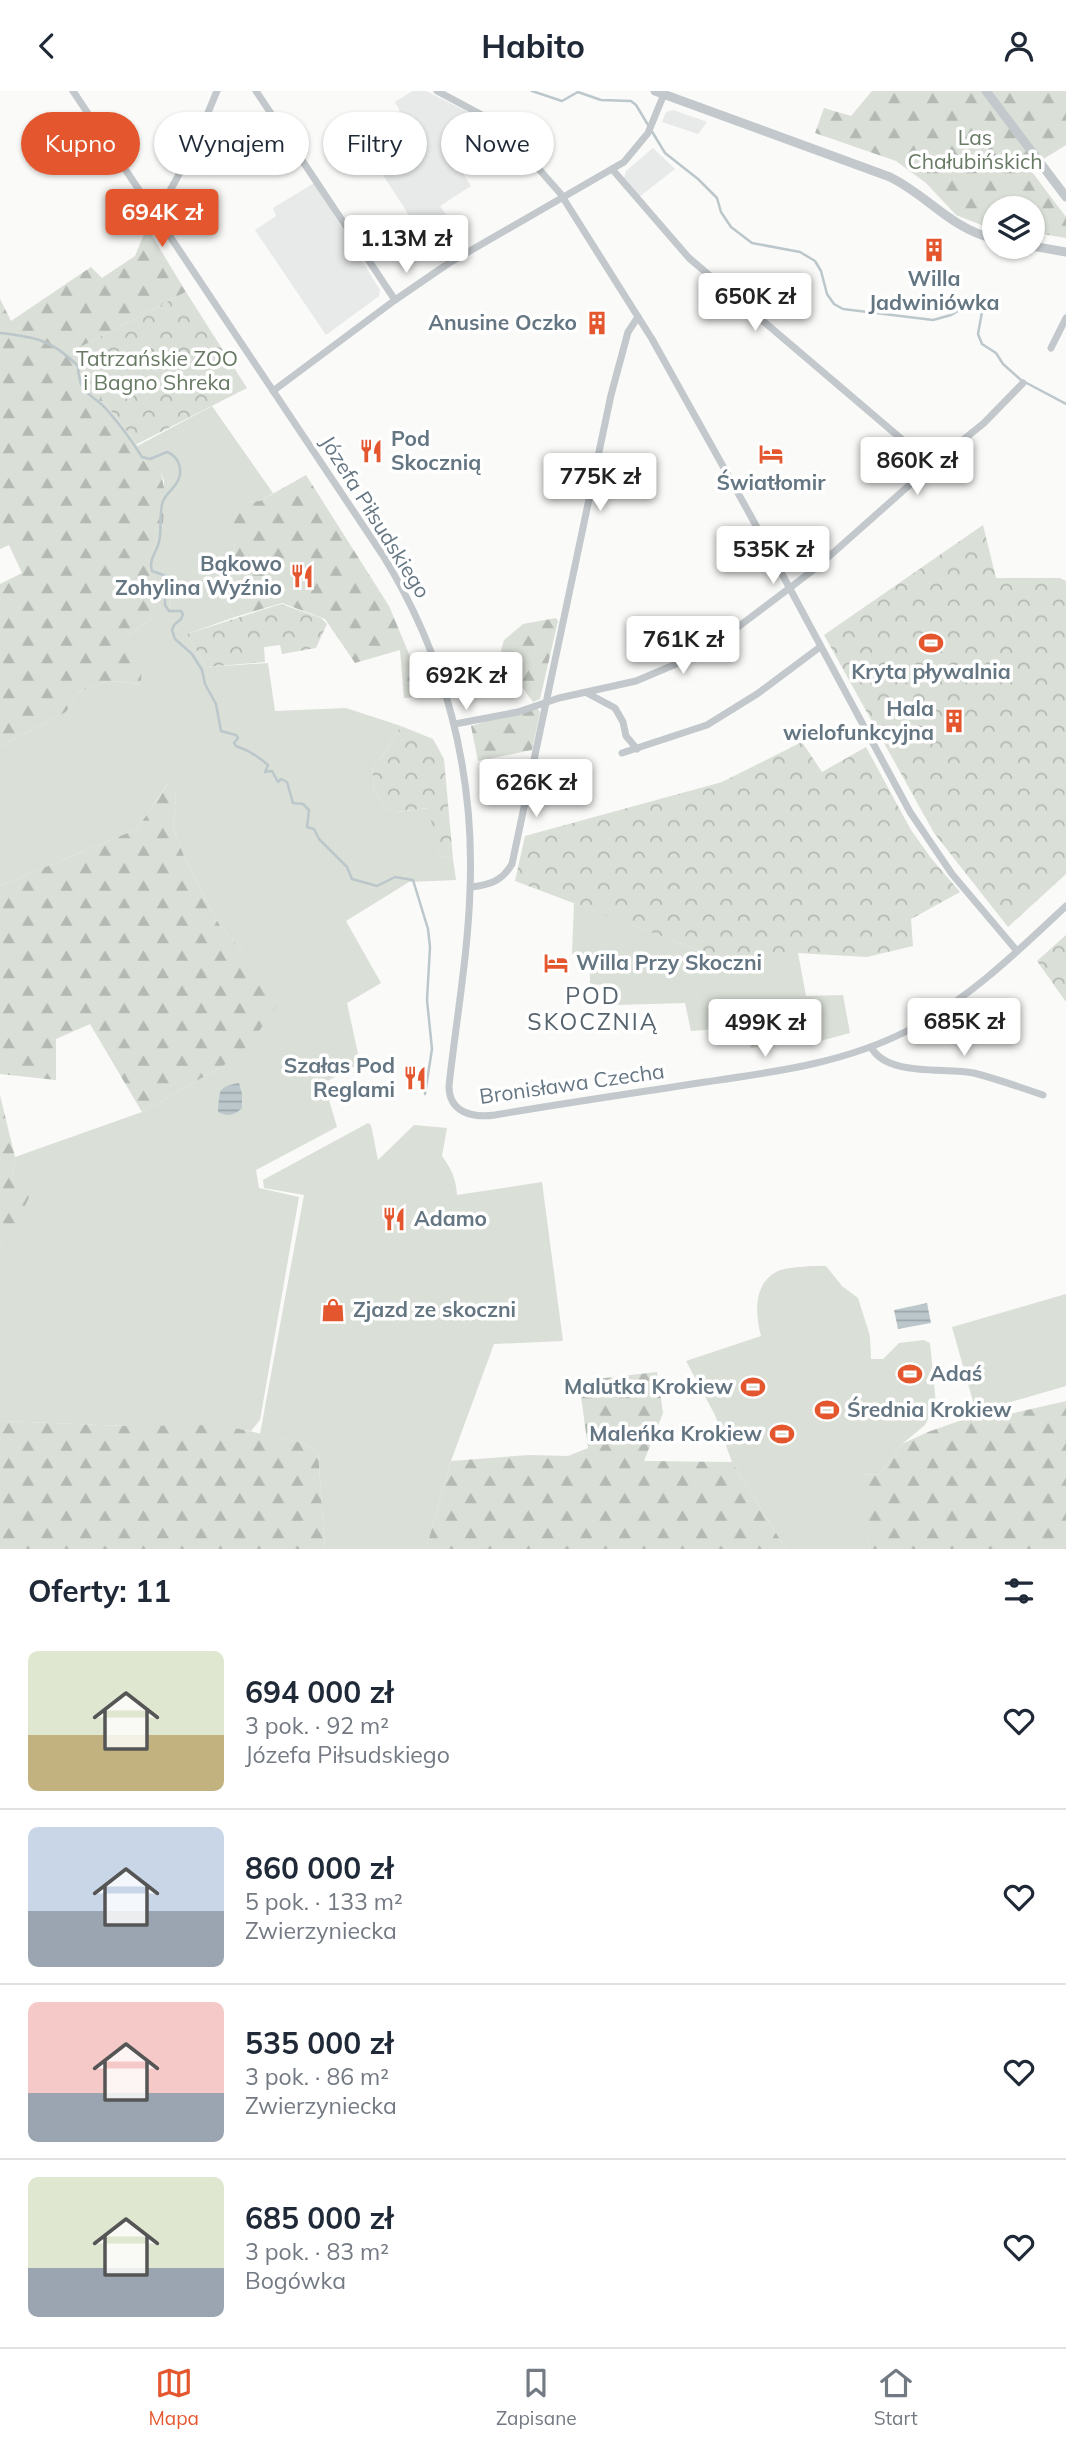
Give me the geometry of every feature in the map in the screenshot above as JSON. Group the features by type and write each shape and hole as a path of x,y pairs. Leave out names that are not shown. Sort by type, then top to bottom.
{"street":[{"name":"Józefa Piłsudskiego","path":"73,91 397,579 428,644 454,724 468,804 471,887 449,1086 454,1105"},
{"path":"154,211 162,205 192,151 216,91"},
{"path":"256,91 395,300"},
{"path":"437,91 499,124 562,198 638,317 789,587 910,812 933,848 1017,951"},
{"path":"986,91 1066,197"},
{"path":"273,391 449,263 612,169 633,153 655,118 659,93 890,177 950,220 982,235"},
{"path":"612,169 689,258 932,465"},
{"path":"1045,248 1065,251"},
{"path":"471,887 491,884 505,876 512,864 611,395 628,332 638,317"},
{"path":"1051,348 1066,318"},
{"path":"454,724 518,712 546,702 636,681 695,656 816,568 932,465 984,423 1023,383"},
{"path":"622,753 707,725 757,694 820,647"},
{"path":"587,692 615,708 623,722 626,736 637,749"},
{"name":"Bronisława Czecha","path":"454,1105 472,1115 495,1115 832,1060 908,1031 948,1007 982,983 1066,906"},
{"path":"870,1047 876,1056 889,1063 971,1073 1043,1095"}],"shaded area":[{"path":"412,91 426,91 468,112 441,112 441,175 464,175 471,186 440,206 467,246 440,263 383,175 427,175 427,112 398,112 395,102"},
{"path":"673,110 707,122 698,134 662,122 666,112"},
{"path":"653,148 675,169 639,197 624,178 626,171"},
{"path":"314,183 380,290 379,296 326,335 255,230 276,216 273,208"},
{"path":"239,1083 242,1108 231,1115 218,1112 223,1088"},
{"path":"927,1303 931,1323 898,1329 894,1310"}],"green space":[{"name":"Las Chałubińskich","path":"872,91 1066,91 1066,145 1029,168 1066,217 1066,238 1045,234 1045,196 982,196 982,225 956,215 926,183 896,161 815,133 824,108 851,116"},
{"path":"144,234 151,234 186,292 73,351 101,398 137,444 136,448 129,451 161,473 165,493 163,525 153,552 158,576 166,577 164,588 172,593 169,608 173,613 153,617 128,636 142,654 141,684 109,681 78,692 66,712 0,746 0,584 22,573 9,545 0,549 0,299 11,321 91,267 102,278 135,256"},
{"name":"Tatrzańskie ZOO i Bagno Shreka","path":"186,292 247,388 137,444 101,398 73,351"},
{"path":"212,406 273,493 260,501 248,502 231,524 235,549 219,596 235,617 187,634 206,667 268,663 275,711 346,708 401,726 382,757 372,766 374,790 386,809 397,812 429,808 439,856 453,859 456,880 409,882 346,921 381,983 347,1003 360,1063 324,1083 337,1127 256,1170 259,1188 299,1197 260,1420 251,1431 222,1426 127,1426 0,1421 0,1246 13,1227 12,1178 15,1157 142,1112 226,1064 231,1071 247,956 220,926 184,856 173,828 176,795 168,783 137,829 0,886 0,746 66,712 78,692 109,681 141,684 128,636 169,608 172,594 164,588 166,578 157,577 153,552 163,525 164,481 161,473 128,451"},
{"path":"306,475 389,606 427,697 404,698 400,650 355,663 325,619 282,603 235,617 219,596 235,549 230,524 248,502 260,501"},
{"path":"983,525 996,578 1060,578 1066,581 1066,874 1008,927 934,833 824,635"},
{"path":"281,604 321,618 327,624 316,648 282,654 280,645 264,647 265,662 206,667 187,634"},
{"path":"556,618 558,621 540,699 533,702 502,660 501,650 504,640 523,624"},
{"path":"532,707 540,712 532,750 478,761 471,726"},
{"path":"401,726 433,739 444,759 453,859 439,856 428,808 396,812 386,809 374,790 372,766 382,757"},
{"path":"802,742 822,772 866,747 911,830 960,892 911,919 913,946 867,957 798,953 706,953 515,881 525,836 722,782"},
{"path":"169,782 176,795 173,828 184,856 220,926 247,956 276,1007 231,1071 226,1064 142,1112 90,1024 56,1039 56,1080 0,1074 0,886 137,829"},
{"path":"574,903 706,953 798,953 806,996 843,995 850,1033 809,1044 806,1037 751,1048 746,1027 691,1031 685,1003 616,1005 615,984 590,985 590,954 572,954"},
{"path":"1066,935 1066,1002 1037,961"},
{"path":"0,1095 15,1157 12,1178 31,1193 18,1221 0,1246"},
{"path":"368,1123 371,1125 378,1160 414,1125 447,1128 442,1156 453,1174 457,1195 542,1182 563,1341 494,1344 451,1461 426,1549 325,1549 318,1452 304,1443 260,1434 304,1195 264,1188 263,1180"},
{"path":"826,1266 842,1286 858,1298 870,1336 871,1359 883,1359 899,1343 924,1340 930,1343 936,1404 925,1425 902,1444 880,1474 860,1475 870,1549 786,1549 732,1462 715,1415 686,1361 761,1336 757,1308 764,1283 778,1271"},
{"path":"1066,1294 1066,1386 976,1412 952,1327"},
{"path":"657,1372 663,1413 644,1461 732,1462 786,1549 426,1549 451,1461 529,1455 568,1456 588,1448 579,1381"},
{"path":"1066,1401 1066,1549 870,1549 859,1475 880,1474 902,1444 928,1432 959,1421 1014,1413"},
{"path":"0,1421 127,1426 221,1425 304,1443 318,1452 325,1549 0,1549"}],"waterway":[{"path":"532,91 562,101 578,92 601,100 631,101 665,153 717,198 721,212 731,227 752,243 800,252 815,261 821,271 827,294 834,304 843,309 933,320 976,305 982,312 978,334 982,344 996,353 1003,364 1021,380 1066,404"},
{"path":"0,333 34,338 60,350 78,366 84,389 108,411 142,457 150,459 167,452 175,457 180,475 163,501 159,540 151,567 152,571 169,577 165,605 169,611 181,611 183,614 172,630 175,639 192,654 202,670 205,684 216,704 221,731 236,735 236,746 268,765 265,772 272,771 278,782 281,779 287,782 293,803 303,804 309,810 307,827 314,829 319,839 347,867 352,879 377,886 395,877 413,880 428,929 430,947 427,1000 432,1049 425,1094"}],"place":[{"name":"Willa Jadwiniówka","path":"934,250"},
{"name":"Anusine Oczko","path":"597,323"},
{"name":"Pod Skocznią","path":"371,451"},
{"name":"Światłomir","path":"771,454"},
{"name":"Bąkowo Zohylina Wyźnio","path":"302,576"},
{"name":"Kryta pływalnia","path":"931,643"},
{"name":"Hala wielofunkcyjna","path":"954,721"},
{"name":"Willa Przy Skoczni","path":"556,963"},
{"name":"Szałas Pod Reglami","path":"415,1078"},
{"name":"Adamo","path":"394,1219"},
{"name":"Zjazd ze skoczni","path":"333,1310"},
{"name":"Adaś","path":"910,1374"},
{"name":"Malutka Krokiew","path":"753,1387"},
{"name":"Średnia Krokiew","path":"827,1410"},
{"name":"Maleńka Krokiew","path":"782,1434"}],"district":[{"name":"POD SKOCZNIĄ","path":"593,1009"}]}
